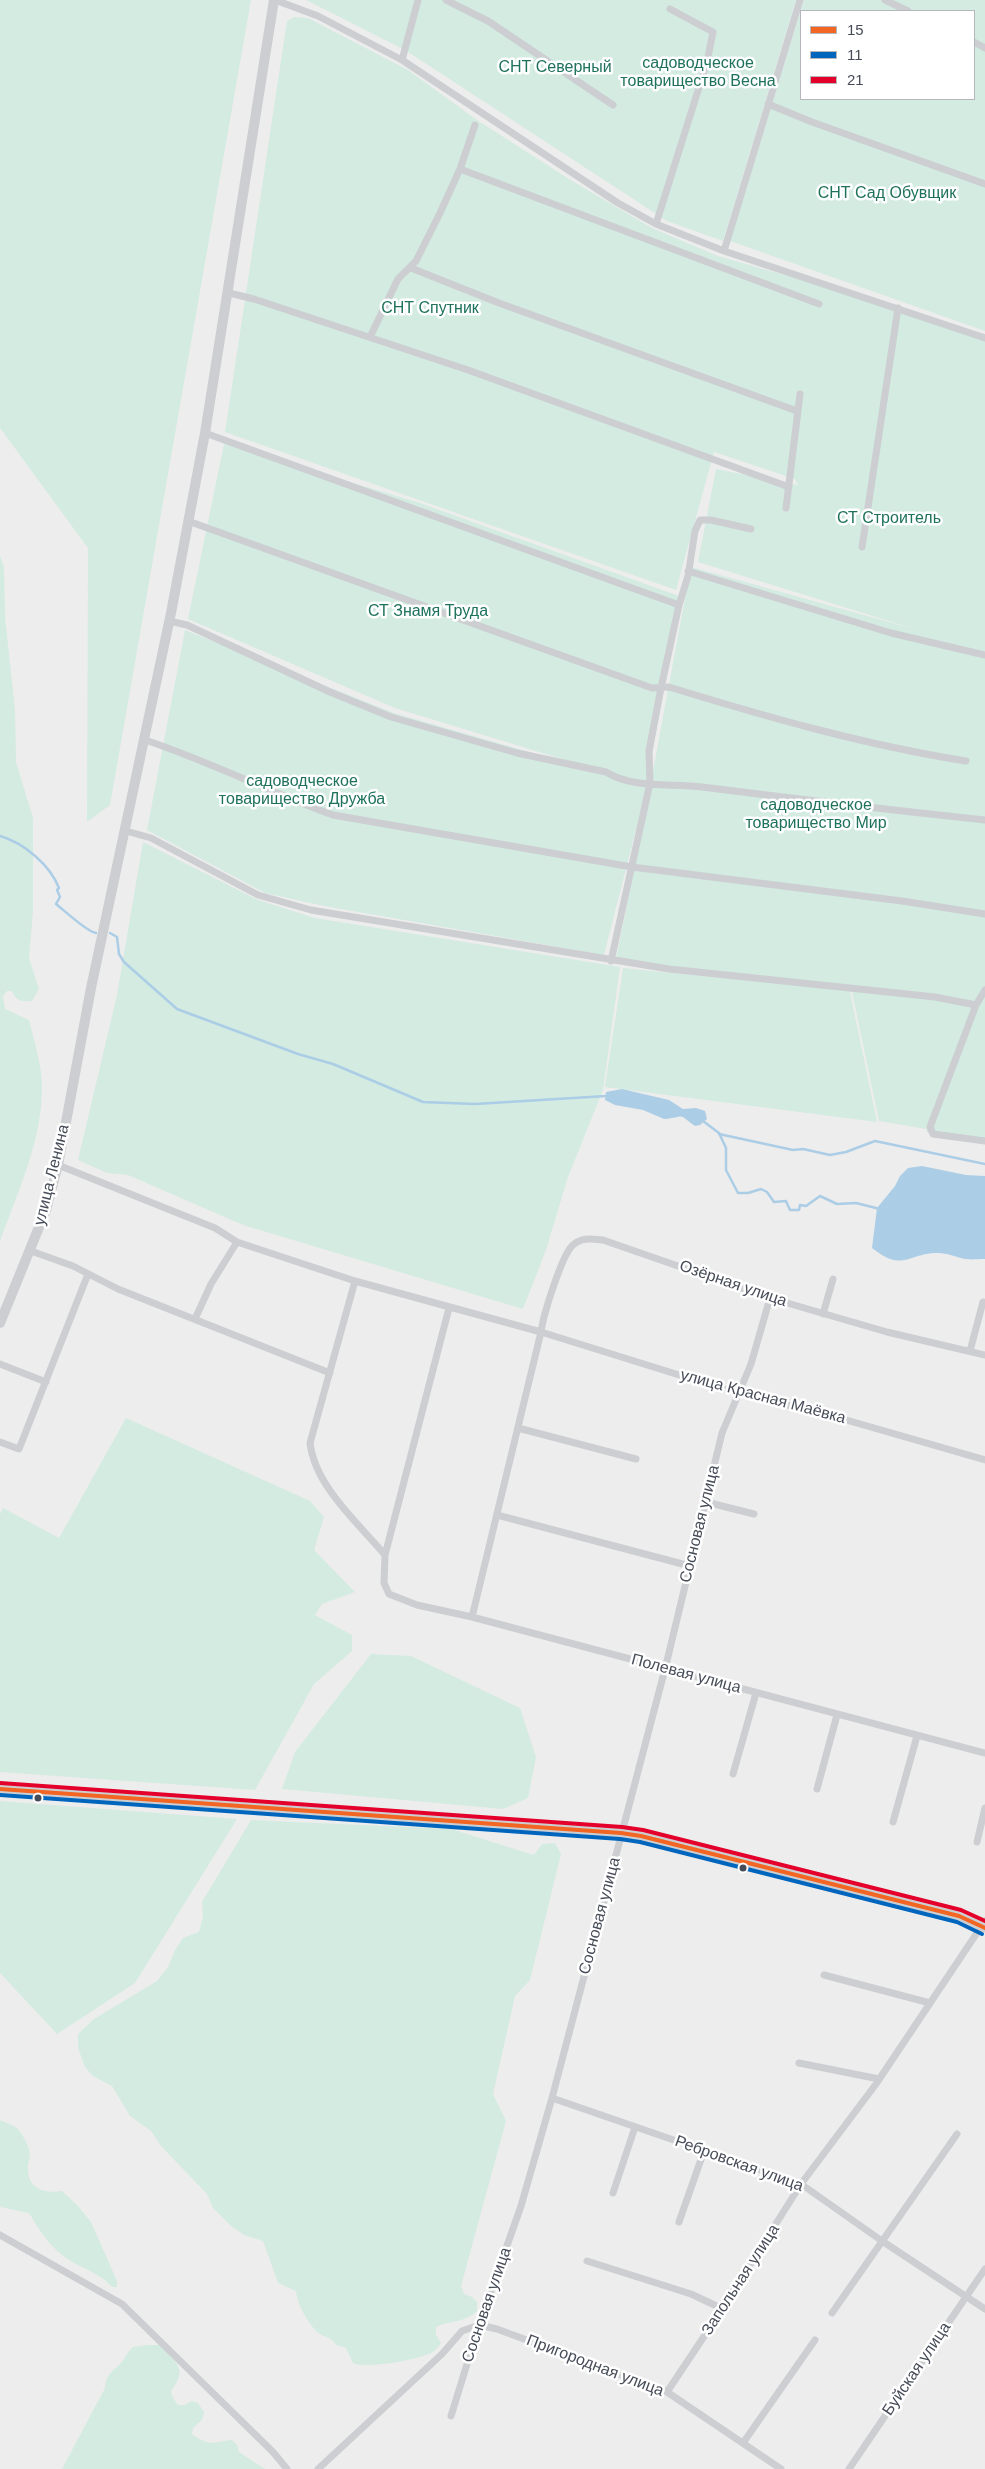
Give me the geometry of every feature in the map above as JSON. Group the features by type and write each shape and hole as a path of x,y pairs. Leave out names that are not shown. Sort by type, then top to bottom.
{"main road":[{"name":"улица Ленина","path":"0,1323 31,1251 46,1210 58,1165 85,1020 169,621 205,433 275,0"}],"street":[{"path":"275,0 318,16 402,60 618,203 656,224 724,251 985,338"},
{"path":"402,60 418,0"},
{"path":"446,0 488,21 613,105"},
{"path":"724,251 800,0"},
{"path":"885,0 906,10"},
{"path":"656,224 707,62 713,32 670,9"},
{"path":"768,104 812,122 985,184"},
{"path":"370,338 398,279 402,273 411,268 460,169 475,125"},
{"path":"460,169 819,304"},
{"path":"411,268 499,303 797,411"},
{"path":"229,293 254,299 468,370 789,487"},
{"path":"862,547 898,308"},
{"path":"786,508 800,394"},
{"path":"205,433 679,605"},
{"path":"611,961 650,783 649,751 695,531 700,520 711,520 751,529"},
{"path":"188,521 652,688 669,687 783,722 918,753 966,761"},
{"path":"688,571 891,633 985,655"},
{"path":"169,621 187,625 330,692 391,717 517,753 606,772 615,777 630,781 700,786 826,804 985,820"},
{"path":"144,740 186,753 293,801 333,814 632,867 902,901 985,914"},
{"path":"126,831 151,838 258,895 276,902 320,912 611,961 669,969 935,997 976,1005"},
{"path":"985,990 976,1005 930,1131 933,1134 985,1141"},
{"name":"улица Красная Маёвка","path":"58,1165 215,1228 238,1242 355,1281 541,1332 737,1392 829,1415 985,1460"},
{"name":"Озёрная улица","path":"541,1332 543,1317 566,1256 572,1245 586,1238 603,1240 770,1298 823,1314 886,1332 985,1355"},
{"path":"195,1319 212,1284 238,1242"},
{"path":"31,1251 88,1274 118,1289 330,1373"},
{"path":"0,1442 19,1449 88,1274"},
{"path":"823,1314 833,1278"},
{"path":"355,1281 310,1443 311,1457 330,1492 385,1555"},
{"name":"Сосновая улица","path":"451,2416 479,2325 521,2206 552,2098 665,1669 722,1433 737,1392 751,1364 770,1298"},
{"path":"970,1351 982,1302"},
{"path":"385,1555 449,1308"},
{"path":"472,1617 541,1332"},
{"path":"0,1364 46,1382"},
{"path":"518,1428 636,1459"},
{"path":"706,1502 754,1514"},
{"path":"497,1515 690,1566"},
{"name":"Полевая улица","path":"385,1555 384,1583 389,1594 417,1605 472,1617 985,1753"},
{"path":"733,1774 756,1693"},
{"path":"817,1789 837,1715"},
{"path":"893,1822 918,1736"},
{"path":"0,1789 621,1833 641,1836 959,1916 984,1925"},
{"path":"977,1842 985,1808"},
{"name":"Запольная улица","path":"667,2392 723,2309 801,2184 879,2079 984,1925"},
{"path":"824,1975 930,2003"},
{"path":"800,2064 879,2079"},
{"name":"Ребровская улица","path":"552,2098 801,2184 882,2241 985,2309"},
{"path":"613,2193 634,2127"},
{"path":"832,2314 957,2134"},
{"path":"679,2222 704,2151"},
{"path":"0,2235 122,2304 273,2452 287,2469"},
{"path":"587,2262 691,2294 723,2309"},
{"name":"Буйская улица","path":"849,2469 985,2269"},
{"path":"318,2469 442,2354 462,2331 479,2325"},
{"name":"Пригородная улица","path":"479,2325 497,2329 667,2392 781,2469"},
{"path":"743,2444 815,2340"}],"green space":[{"path":"0,0 251,0 110,805 87,822 88,548 0,428"},
{"path":"306,0 796,0 723,241 667,221 405,50"},
{"name":"СНТ Сад Обувщик","path":"804,0 985,0 985,331 730,241 800,13 800,100 975,100 975,10 801,10"},
{"path":"294,17 308,18 408,70 477,120 569,179 652,228 718,256 830,288 985,341 985,1141 926,1132 945,1086 926,1129 879,1121 852,992 850,992 877,1122 605,1087 623,968 813,987 616,958 691,567 918,630 698,562 716,469 798,485 795,479 714,452 676,590 225,432 287,21"},
{"name":"СТ Знамя Труда","path":"224,444 420,503 679,596 647,785 395,708 188,619"},
{"path":"0,556 4,567 5,617 15,710 16,762 33,818 33,912 29,958 39,989 32,1001 20,1000 15,997 12,991 7,991 3,996 5,1009 29,1020 39,1060 42,1084 41,1104 34,1145 0,1241"},
{"name":"садоводческое товарищество Дружба","path":"185,630 394,713 647,786 604,955 324,906 265,893 147,830"},
{"path":"143,842 258,900 315,918 620,967 603,1090 568,1177 546,1250 523,1309 243,1225 128,1175 107,1173 78,1160 117,995"},
{"path":"126,1418 310,1501 324,1517 314,1550 355,1592 322,1604 315,1615 352,1635 352,1651 314,1684 255,1790 0,1772 0,1514 3,1508 59,1538"},
{"path":"371,1654 411,1656 520,1708 536,1757 528,1798 503,1809 282,1789 295,1752"},
{"path":"0,1801 237,1819 135,1983 57,2034 0,1973"},
{"path":"251,1820 451,1829 534,1855 542,1844 555,1843 561,1854 530,1980 515,1996 493,2094 506,2121 461,2286 464,2294 472,2297 477,2302 477,2311 468,2318 436,2327 436,2335 441,2343 434,2351 417,2358 393,2363 360,2365 353,2363 346,2348 336,2345 332,2340 316,2331 303,2312 296,2291 278,2283 263,2241 244,2235 231,2226 213,2208 207,2194 161,2146 151,2131 130,2116 112,2086 93,2076 85,2067 78,2048 78,2034 94,2019 157,1981 168,1967 175,1950 183,1938 199,1932 203,1917 202,1902"},
{"path":"0,2120 20,2131 26,2141 30,2154 28,2166 31,2182 44,2191 62,2191 91,2222 117,2281 117,2287 112,2287 97,2275 57,2251 46,2239 29,2213 0,2207"},
{"path":"159,2345 178,2366 179,2377 171,2391 178,2405 185,2405 191,2401 198,2403 204,2412 202,2420 193,2428 192,2434 208,2442 232,2440 237,2445 239,2452 265,2469 62,2469 105,2388 106,2380 110,2374 133,2347"}],"water":[{"path":"622,1089 669,1100 683,1109 696,1108 705,1111 707,1119 700,1125 695,1126 681,1116 664,1119 643,1110 615,1105 605,1100 606,1092"},
{"path":"922,1166 966,1175 985,1176 985,1259 965,1259 938,1253 899,1261 891,1259 872,1248 877,1208 908,1168"}],"waterway":[{"path":"0,836 27,849 43,863 59,888 57,890 60,897 56,904 82,925 96,933"},
{"path":"110,933 117,937 119,954 124,962 177,1009 298,1054 333,1064 423,1102 475,1104 606,1096"},
{"path":"703,1121 719,1133 726,1148 726,1170 738,1193 748,1193 761,1189 767,1192 774,1202 786,1201 790,1210 799,1210 800,1205 806,1206 820,1196 837,1204 856,1203 880,1209"},
{"path":"719,1134 793,1150 803,1149 830,1155 846,1152 875,1141 985,1164"}],"transit line":[{"name":"21","path":"0,1783 622,1827 643,1830 961,1910 985,1921"},
{"name":"15","path":"0,1789 621,1833 641,1836 959,1916 985,1928"},
{"name":"11","path":"0,1795 620,1839 640,1842 957,1922 982,1934"}],"park label":[{"name":"СНТ Северный","path":"555,68"},
{"name":"садоводческое товарищество Весна","path":"698,73"},
{"name":"СНТ Спутник","path":"430,309"},
{"name":"СТ Строитель","path":"889,519"},
{"name":"садоводческое товарищество Мир","path":"816,815"}]}
